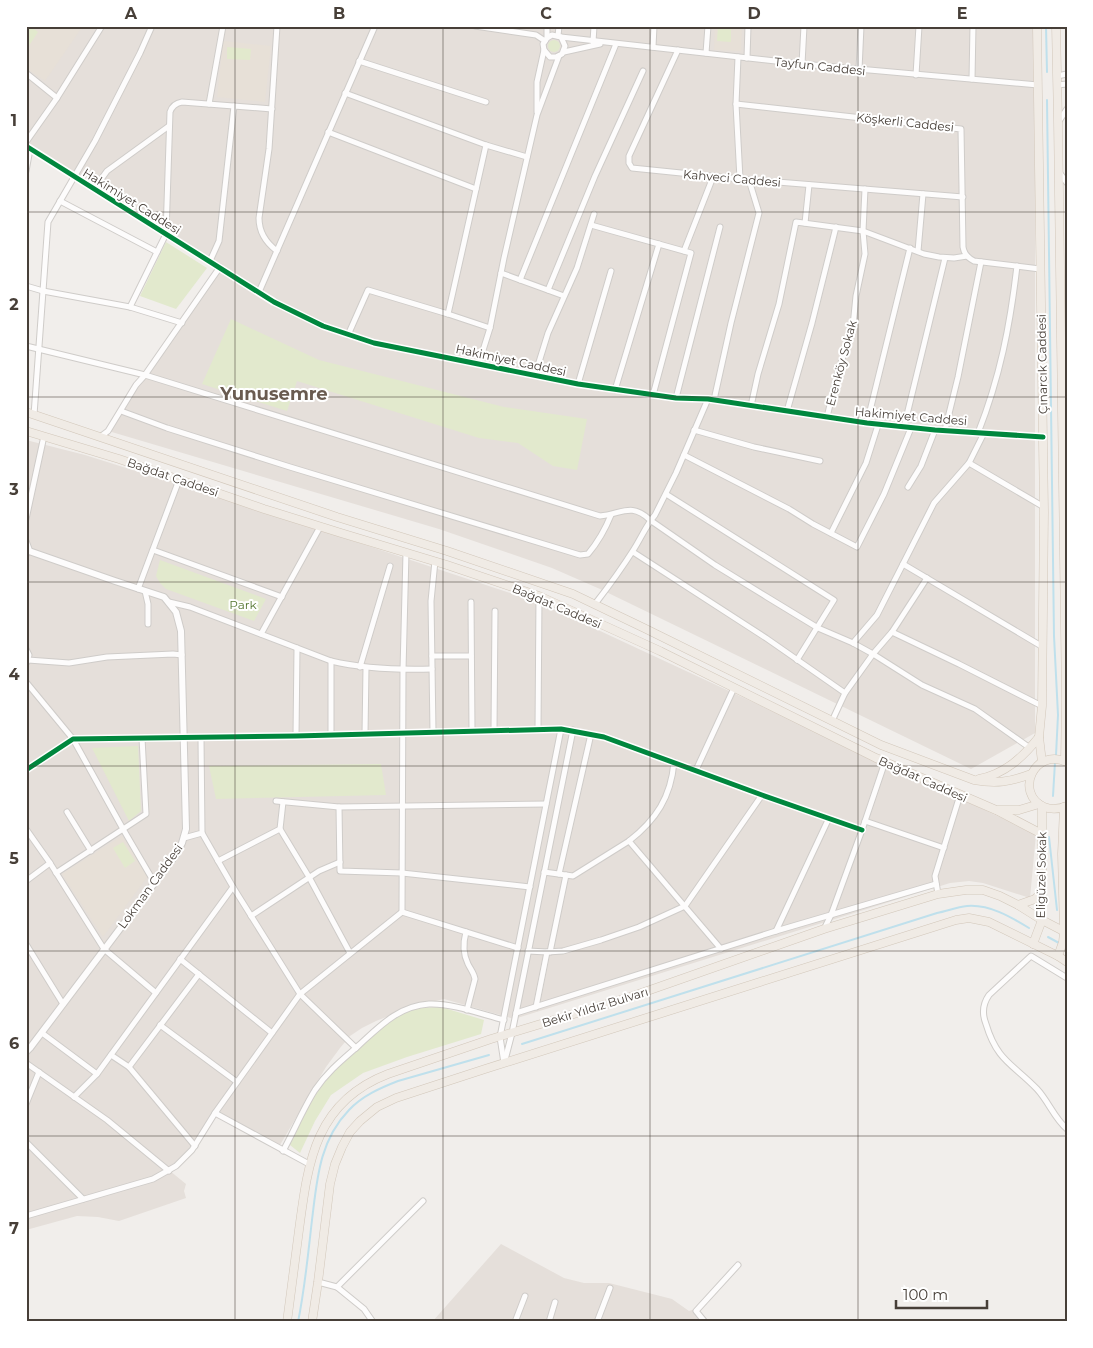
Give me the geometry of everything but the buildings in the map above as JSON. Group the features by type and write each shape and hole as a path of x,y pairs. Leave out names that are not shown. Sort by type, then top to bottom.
{"main road":[{"name":"Çınarcık Caddesi","path":"1037,26 1044,507 1042,706 1039,737 1042,762"},
{"name":"Çınarcık Caddesi","path":"1056,26 1064,288 1066,761"},
{"name":"Bağdat Caddesi","path":"30,413 337,518 456,554 573,594 881,745 974,780 989,783 1005,782 1031,774"},
{"name":"Bağdat Caddesi","path":"26,431 119,459 320,527 435,561 539,596 660,651 886,762 996,810 1019,810 1041,805 1055,809 1065,806"},
{"path":"974,780 990,777 1004,770 1019,759 1039,737"},
{"path":"1041,805 1033,797 1030,789 1029,781 1031,774 1042,762 1049,759 1058,758 1066,761"},
{"name":"Eligüzel Sokak","path":"1033,944 1042,920 1041,805"},
{"name":"Eligüzel Sokak","path":"1058,956 1065,932 1065,806"},
{"path":"996,810 1042,834"},
{"name":"Bekir Yıldız Bulvarı","path":"287,1322 309,1164 318,1140 331,1116 342,1102 372,1081 512,1033 630,997 824,929 938,894 966,890 983,890 1018,905 1065,932"},
{"path":"1018,905 1035,899 1042,892"},
{"name":"Bekir Yıldız Bulvarı","path":"312,1322 330,1184 342,1147 355,1126 371,1111 390,1101 956,920 976,919 989,922 1067,962"}],"street":[{"path":"94,37 96,26"},
{"path":"26,142 57,98 102,26"},
{"path":"30,413 38,350 48,222 114,106 152,26"},
{"path":"209,104 223,26"},
{"path":"277,26 269,149 259,222 261,232 277,251"},
{"path":"259,292 375,26"},
{"path":"475,26 507,28 536,34 546,39"},
{"path":"537,115 537,82 547,26"},
{"path":"480,363 490,328 537,115 565,46 560,37 559,26"},
{"path":"593,42 594,26"},
{"path":"653,47 654,26"},
{"path":"706,53 708,26"},
{"path":"747,58 748,26"},
{"path":"802,64 804,26"},
{"path":"859,70 861,26"},
{"path":"916,75 919,26"},
{"path":"972,80 974,26"},
{"path":"546,39 552,35 560,37"},
{"name":"Tayfun Caddesi","path":"560,37 859,70 1038,85"},
{"path":"544,50 550,56 604,43"},
{"path":"520,280 616,44"},
{"name":"Kahveci Caddesi","path":"678,50 629,156 629,163 632,168 713,177 962,197"},
{"path":"738,57 736,104 740,179"},
{"path":"359,61 486,102"},
{"path":"548,290 595,176 643,71"},
{"path":"26,73 57,98"},
{"path":"1057,76 1067,74"},
{"path":"1057,86 1067,84"},
{"path":"345,93 486,145 528,157"},
{"path":"130,307 166,234 170,112 172,107 176,103 182,102 272,109"},
{"name":"Köşkerli Caddesi","path":"736,104 961,128 963,247 967,256"},
{"path":"210,261 219,241 234,106"},
{"path":"1058,121 1067,109"},
{"path":"94,189 106,171 170,126"},
{"path":"328,132 476,190"},
{"path":"448,314 486,145"},
{"path":"26,172 28,147"},
{"name":"Hakimiyet Caddesi","path":"28,147 259,292 306,319 348,335 392,347 616,390 676,398 708,399 867,424 1043,437"},
{"path":"1059,171 1067,183"},
{"path":"684,251 713,177"},
{"path":"714,400 758,212 749,180"},
{"path":"806,223 809,185"},
{"name":"Erenköy Sokak","path":"827,417 838,372 853,326 856,296 865,254 865,189"},
{"path":"918,251 923,194"},
{"path":"60,202 157,252"},
{"path":"534,375 548,333 577,268 594,214"},
{"path":"751,406 758,374 779,304 796,222 864,231 931,256 954,258 967,256 974,261 1040,269"},
{"path":"590,225 691,252 653,395"},
{"path":"676,398 720,227"},
{"path":"787,411 812,323 836,227"},
{"path":"616,390 659,244"},
{"path":"867,424 910,248"},
{"path":"904,427 945,258"},
{"path":"945,430 958,377 981,262"},
{"path":"853,643 877,616 934,503 968,463 981,433 1004,354 1017,266"},
{"path":"100,437 108,431 111,423 136,385 145,375 220,267"},
{"path":"578,384 612,270"},
{"path":"501,273 564,296"},
{"path":"26,286 130,307 182,323"},
{"path":"348,335 368,290 490,328"},
{"path":"26,346 145,375 600,516 627,510 642,513 715,565 818,628 853,643 922,685 975,709 1030,748"},
{"path":"595,604 633,552 650,520 655,515 708,399"},
{"path":"120,411 281,464 580,555 588,554 606,528 610,515"},
{"path":"831,533 866,463 878,424"},
{"path":"684,455 789,509 857,547 884,494 911,428"},
{"path":"694,430 754,447 820,460"},
{"path":"908,487 921,466 935,430"},
{"path":"26,519 44,436"},
{"path":"968,463 1044,507"},
{"path":"148,624 148,604 142,590 153,550 179,480"},
{"path":"666,494 834,600 797,660"},
{"path":"261,634 320,527"},
{"path":"26,541 29,546 27,553 164,597 168,602 190,607 330,661 363,667 403,670 432,669"},
{"path":"153,550 282,597"},
{"path":"633,552 766,638 845,693"},
{"path":"402,912 403,670 406,553"},
{"path":"433,732 431,601 435,561"},
{"path":"903,564 1043,647"},
{"path":"365,734 363,667 390,566"},
{"path":"832,721 845,693 873,654 892,632 927,578"},
{"path":"538,729 539,596"},
{"name":"Lokman Caddesi","path":"26,1052 177,852 184,838 186,829 180,625 176,612 168,602"},
{"path":"471,602 472,731"},
{"path":"494,730 495,611"},
{"path":"892,632 1042,706"},
{"path":"26,648 28,653 27,662 69,663 107,657 182,655"},
{"path":"296,648 296,736"},
{"path":"432,656 471,656"},
{"path":"330,661 331,735"},
{"path":"26,682 73,739 154,882"},
{"path":"696,770 734,688"},
{"path":"504,1063 500,1037 561,729"},
{"path":"26,770 73,739 201,738 561,729 604,737 862,830"},
{"path":"504,1063 512,1033 573,730"},
{"path":"558,874 590,734"},
{"path":"56,873 146,814 142,738"},
{"path":"201,738 202,833 233,887 300,994 356,1048"},
{"path":"544,872 573,876 629,841 649,823 663,803 672,779 674,762"},
{"path":"824,929 886,762"},
{"path":"528,951 548,952 572,948 620,934 685,906 762,795"},
{"path":"938,894 935,876 960,795"},
{"path":"276,801 339,807 546,804"},
{"path":"283,802 280,829 309,877 350,953"},
{"path":"339,807 340,871 402,873 530,887"},
{"path":"67,812 90,851"},
{"path":"776,932 829,818"},
{"path":"865,821 944,848"},
{"path":"218,861 280,829"},
{"path":"27,832 50,863 104,949 156,993"},
{"path":"184,838 202,833"},
{"path":"629,841 721,949"},
{"path":"251,916 309,877 340,862"},
{"path":"26,882 50,863"},
{"path":"536,1007 566,875"},
{"path":"516,1013 936,884"},
{"path":"74,1097 97,1074 233,887"},
{"path":"402,912 518,948"},
{"path":"26,1216 153,1179 182,1162 300,994 402,912"},
{"path":"466,932 463,946 468,963 475,974 467,1010"},
{"path":"1033,944 1031,956 989,995 984,1006 984,1016 992,1042 1001,1057 1037,1090 1067,1130"},
{"path":"27,949 63,1004"},
{"path":"1031,956 1067,978"},
{"path":"180,959 272,1033"},
{"path":"129,1067 199,974"},
{"path":"283,1151 309,1100 321,1082 335,1066 387,1020 399,1012 413,1007 434,1004 467,1010 504,1020"},
{"path":"160,1025 237,1082"},
{"path":"42,1033 97,1074"},
{"path":"110,1055 129,1067 195,1146"},
{"path":"26,1063 107,1120 169,1171"},
{"path":"26,1104 39,1072"},
{"path":"215,1113 309,1164"},
{"path":"26,1142 83,1200"},
{"path":"337,1287 423,1200"},
{"path":"705,1322 696,1311 738,1265"},
{"path":"318,1282 337,1287 364,1309 373,1322"},
{"path":"597,1322 610,1288"},
{"path":"515,1322 525,1296"},
{"path":"549,1322 556,1302"}],"shaded area":[{"path":"26,26 1035,26 1035,733 971,769 600,589 552,568 439,529 105,430 220,269 26,144"},
{"path":"26,26 83,26 45,81 26,68"},
{"path":"715,26 742,26 741,51 714,50"},
{"path":"223,41 271,46 265,102 217,97"},
{"path":"26,440 85,455 278,516 540,603 1036,834 1030,898 983,883 969,881 950,883 514,1019 444,999 414,1006 376,1021 350,1036 326,1067 277,1150 214,1113 196,1144 170,1171 186,1184 184,1191 186,1198 119,1221 77,1216 26,1230"},
{"path":"122,836 148,876 103,937 62,874"},
{"path":"501,1244 564,1278 584,1283 609,1283 672,1299 689,1311 695,1309 705,1322 432,1322"}],"green space":[{"path":"26,26 30,26 38,32 26,50"},
{"path":"718,26 731,26 731,42 717,41"},
{"path":"552,40 556,40 560,46 556,52 552,52 548,48 548,44"},
{"path":"227,47 251,49 250,60 227,59"},
{"path":"166,242 207,268 176,309 140,296"},
{"path":"231,319 319,360 504,407 587,419 577,470 553,466 518,443 479,438 297,381 287,411 202,384"},
{"name":"Park","path":"160,560 266,599 254,621 166,589 156,576"},
{"path":"138,746 141,811 129,821 92,748"},
{"path":"381,764 386,795 216,799 209,766"},
{"path":"123,842 135,861 125,868 113,848"},
{"path":"441,1007 484,1020 481,1034 363,1073 331,1095 315,1121 300,1153 290,1145 292,1132 321,1081 381,1021 415,1008"}],"waterway":[{"path":"1046,26 1047,72"},
{"path":"1047,100 1054,636 1058,715 1056,755"},
{"path":"1053,796 1055,762"},
{"path":"1049,837 1057,910"},
{"path":"522,1044 960,907 975,906 992,909 1029,928"},
{"path":"1048,937 1059,943"},
{"path":"298,1322 318,1176 325,1148 339,1122 360,1101 398,1081 489,1055"}],"cycle path":[{"path":"26,146 274,302 323,326 374,343 578,384 676,398 708,399 867,423 935,430 1043,437"},
{"path":"26,770 73,739 296,736 561,729 604,737 862,830"}],"district":[{"name":"Yunusemre","path":"274,394"}]}
